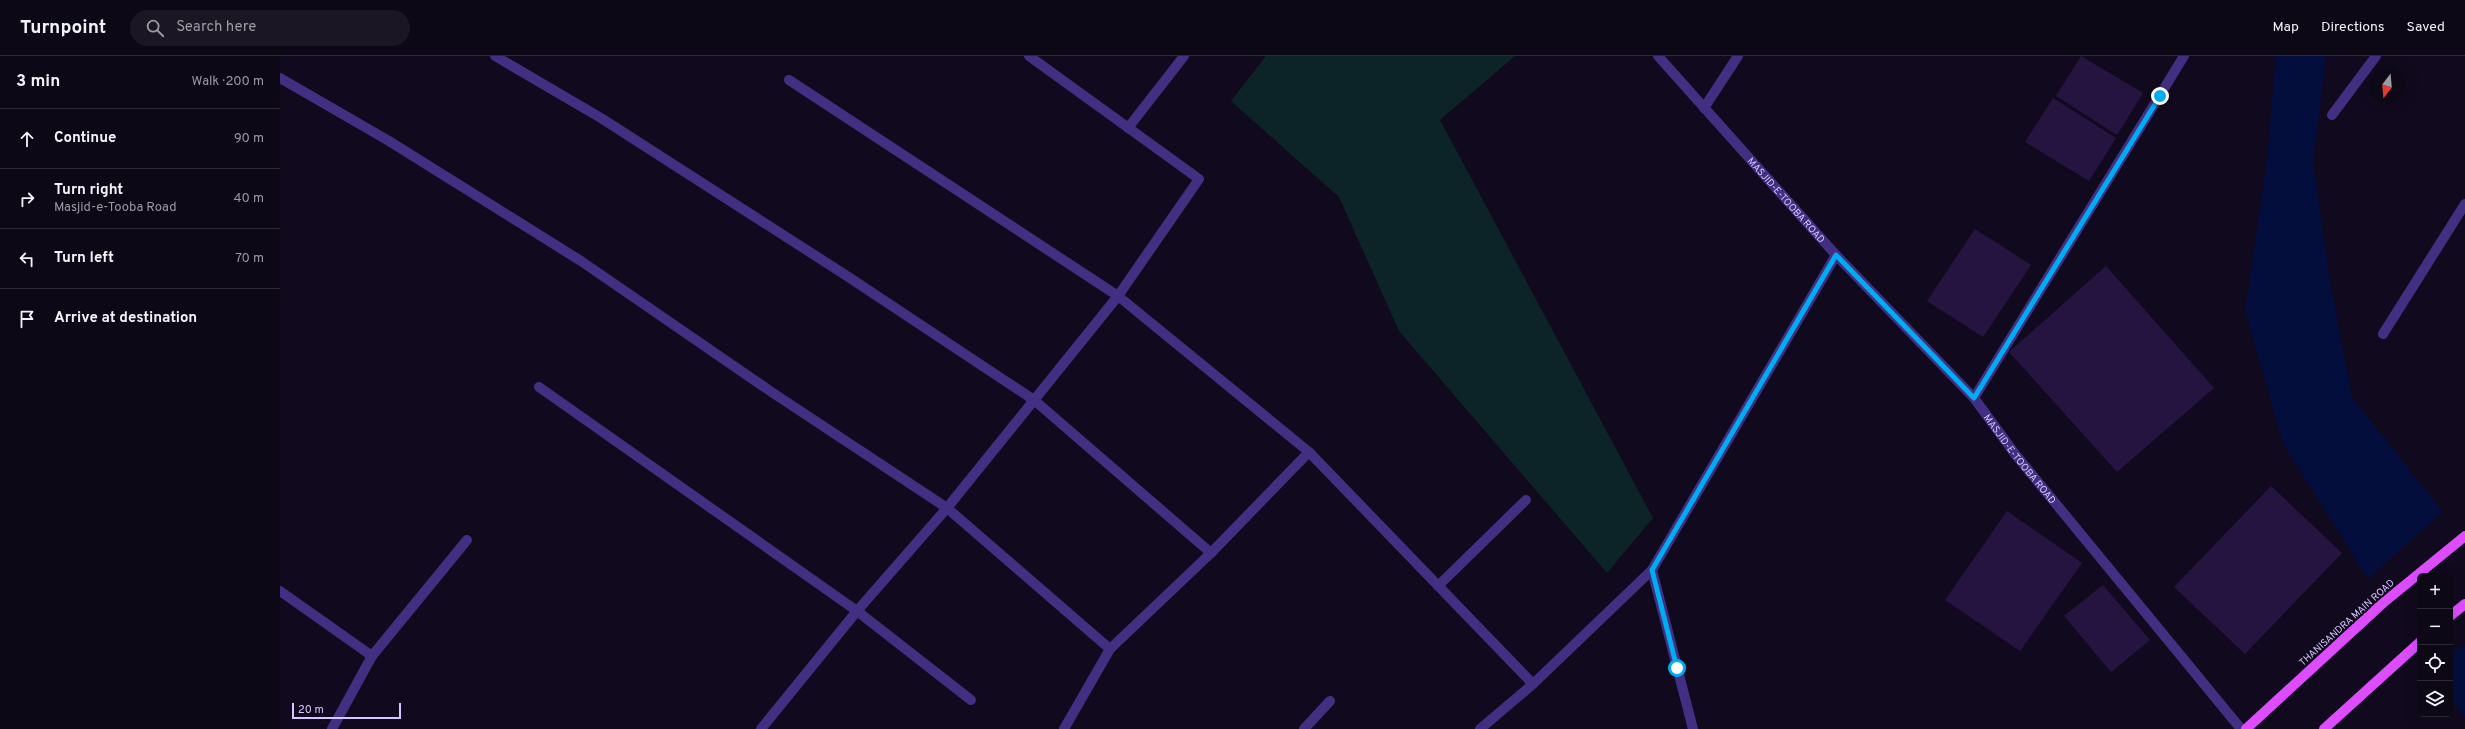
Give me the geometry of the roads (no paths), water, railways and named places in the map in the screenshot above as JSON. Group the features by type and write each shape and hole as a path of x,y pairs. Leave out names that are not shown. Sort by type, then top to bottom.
{"main road":[{"name":"THANISANDRA MAIN ROAD","path":"2246,729 2382,603 2465,536"},
{"path":"2453,614 2465,604"},
{"path":"2324,729 2416,645"}],"street":[{"path":"495,56 601,118 847,276 1034,400 1211,553"},
{"path":"761,729 857,612 947,508 1118,296 1199,179 1029,56"},
{"path":"1128,128 1184,56"},
{"name":"MASJID-E-TOOBA ROAD","path":"1658,56 1836,255 1974,398 2020,460 2241,729"},
{"path":"1704,108 1738,56"},
{"path":"1974,398 2184,56"},
{"path":"2332,115 2376,56"},
{"path":"280,78 389,141 581,261 773,393 947,508 1110,649"},
{"path":"789,80 1118,296 1309,452 1533,684"},
{"path":"2383,334 2465,204"},
{"path":"1481,728 1533,684 1652,570 1836,255"},
{"path":"540,387 857,612 971,700"},
{"path":"1064,729 1110,649 1211,553 1309,452"},
{"path":"1438,586 1526,500"},
{"path":"332,729 372,656 467,540"},
{"path":"1652,570 1693,729"},
{"path":"280,591 372,656"},
{"path":"1304,729 1330,701"}]}
